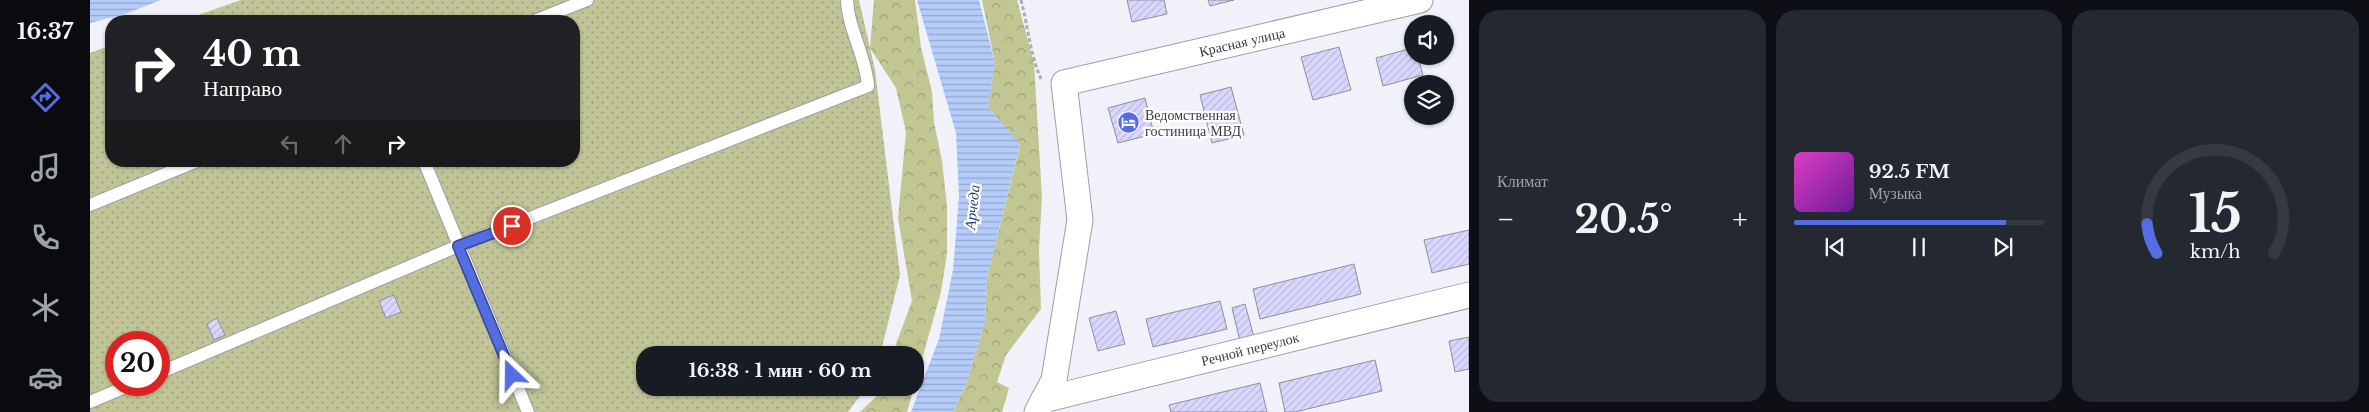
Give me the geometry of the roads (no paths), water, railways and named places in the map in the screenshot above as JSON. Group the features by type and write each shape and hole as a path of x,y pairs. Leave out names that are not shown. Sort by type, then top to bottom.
{"street":[{"name":"Красная улица","path":"1040,406 1054,380 1080,220 1064,83 1420,0"},
{"name":"Речной переулок","path":"1040,406 1469,295"}],"lane":[{"path":"549,15 587,0"},
{"path":"170,368 458,246 868,86 867,69 848,11 848,0"},
{"path":"90,205 182,167"},
{"path":"426,167 528,412"},
{"path":"90,402 105,396"}],"water":[{"path":"90,0 161,0 125,14 105,15 105,19 90,23"},
{"name":"Арчеда","path":"917,0 979,0 995,63 988,107 1020,144 987,278 985,322 966,384 953,412 911,412 917,396 924,396 924,378 939,339 953,270 959,196 956,133"}],"place":[{"name":"Ведомственная гостиница МВД","path":"1129,123"}]}
